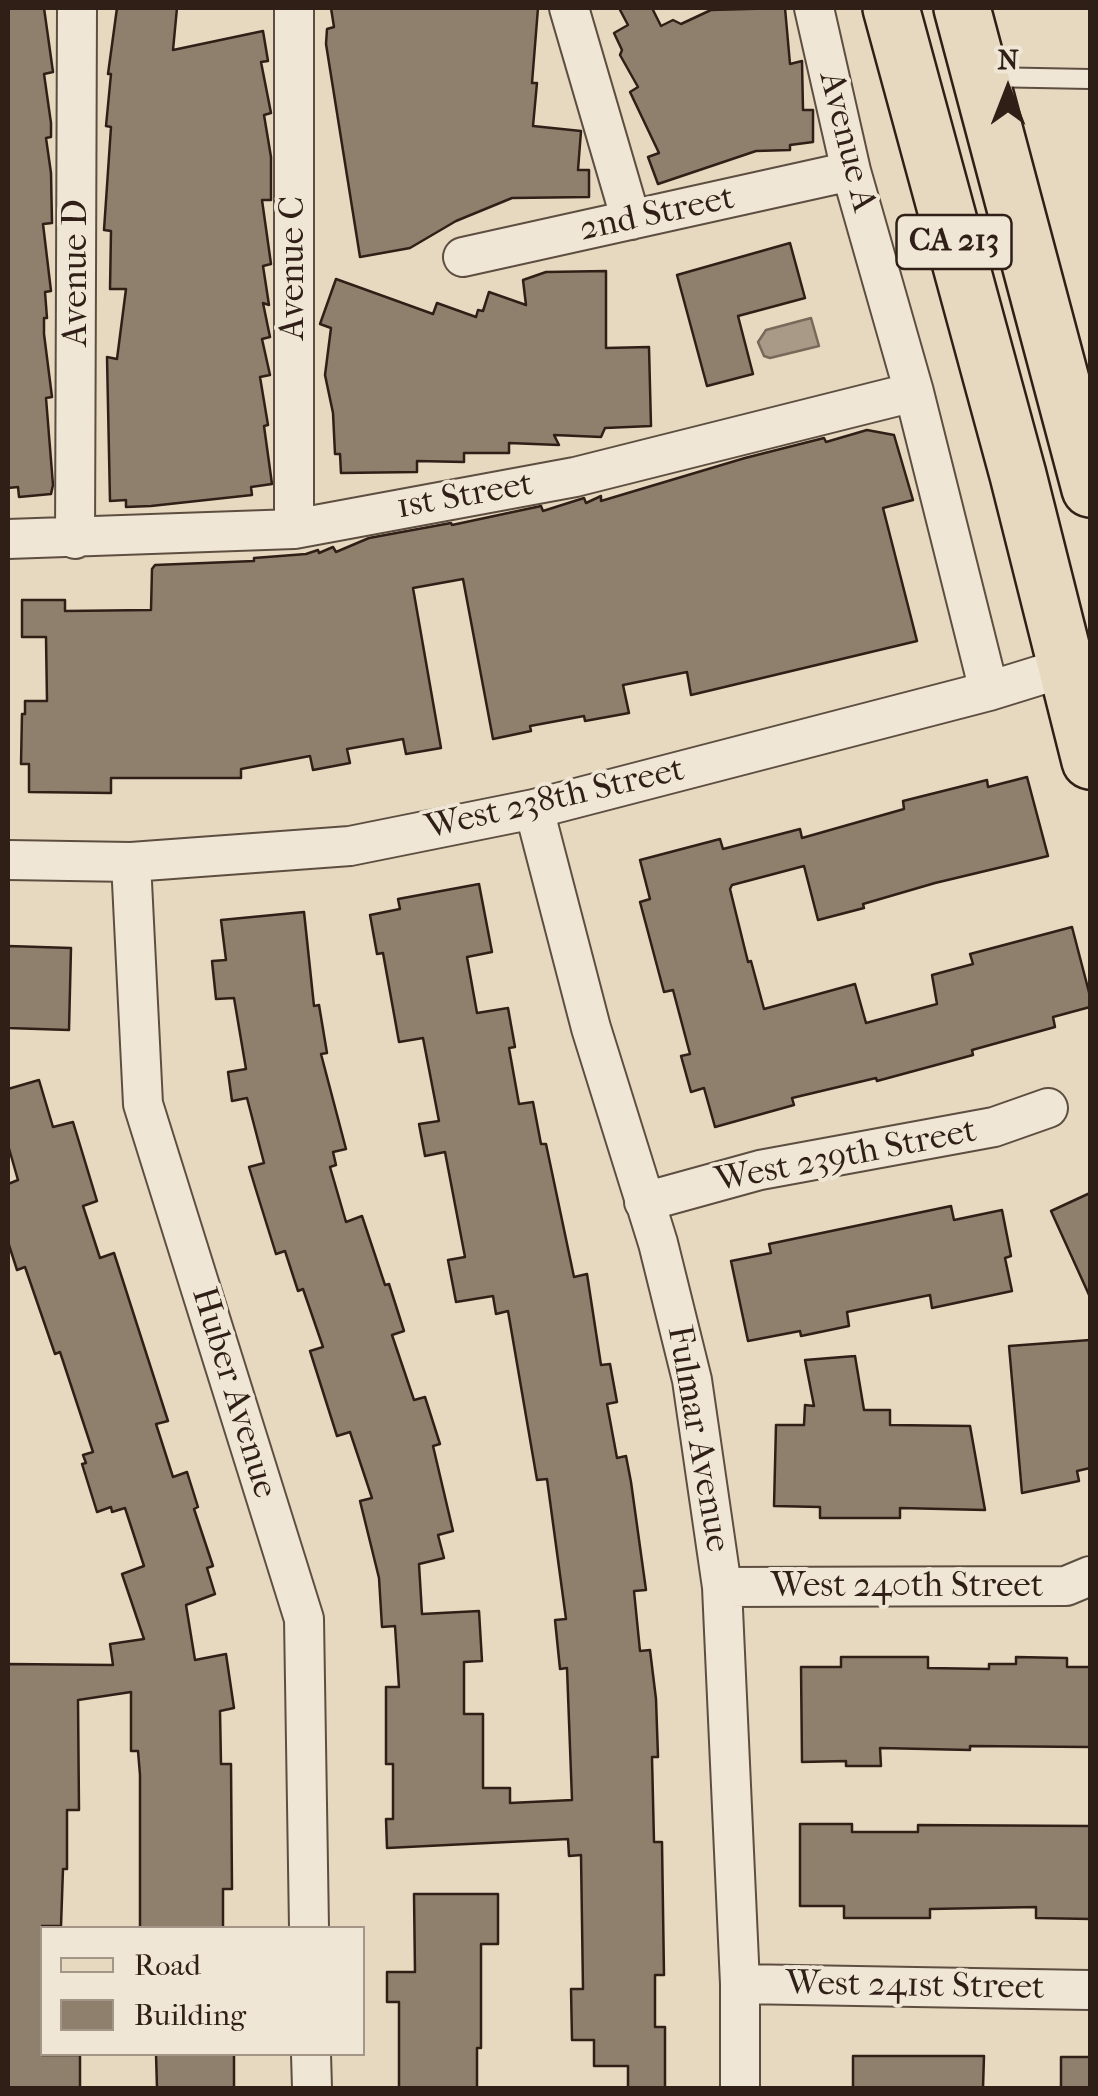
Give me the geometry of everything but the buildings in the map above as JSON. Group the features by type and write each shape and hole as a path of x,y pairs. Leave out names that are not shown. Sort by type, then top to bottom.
{"main road":[{"name":"CA 213","path":"892,8 1018,475 1078,664 1090,761"},
{"name":"CA 213","path":"962,8 1090,489"}],"street":[{"name":"Avenue D","path":"75,539 77,8"},
{"name":"Avenue C","path":"294,8 294,529"},
{"path":"569,8 631,220"},
{"name":"Avenue A","path":"814,8 851,171 914,392 989,691"},
{"name":"2nd Street","path":"463,256 851,171"},
{"name":"1st Street","path":"8,539 294,529 575,477 914,392"},
{"name":"West 238th Street","path":"8,860 131,862 350,846 534,808 989,691 1078,664"},
{"name":"Fulmar Avenue","path":"534,808 591,1028 658,1243 692,1380 722,1587 740,1984 740,2088"},
{"name":"Huber Avenue","path":"131,862 142,1104 304,1619 309,1926"},
{"name":"West 239th Street","path":"644,1202 760,1170 994,1127 1048,1108"},
{"name":"West 240th Street","path":"722,1587 1066,1586 1090,1576"},
{"name":"West 241st Street","path":"740,1984 1090,1990"},
{"path":"311,2056 312,2088"}],"lane":[{"path":"981,78 1090,78"}],"shaded area":[{"path":"811,318 819,346 770,358 764,356 758,342 766,330"}]}
